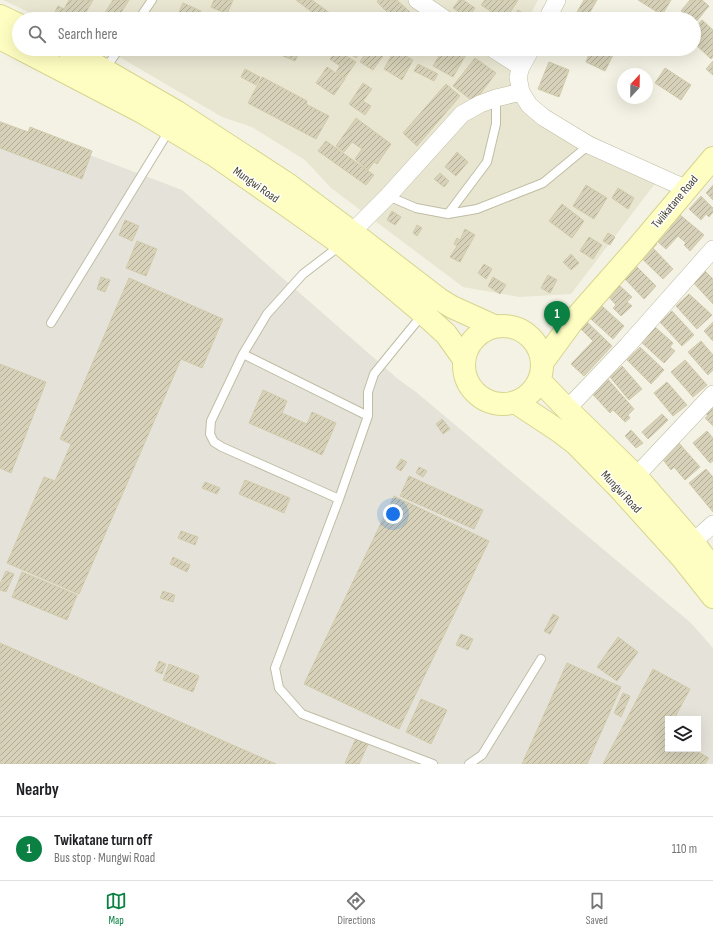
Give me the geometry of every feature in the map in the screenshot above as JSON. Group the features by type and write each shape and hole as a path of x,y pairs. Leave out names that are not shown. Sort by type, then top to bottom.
{"main road":[{"path":"0,16 12,22"},
{"name":"Mungwi Road","path":"0,38 12,44"},
{"name":"Mungwi Road","path":"35,56 142,112 174,120"},
{"name":"Mungwi Road","path":"80,56 104,70 174,120 214,155 347,238 439,300 494,326"},
{"name":"Twiikatane Road","path":"540,372 572,322 713,158"},
{"name":"Mungwi Road","path":"347,238 446,334 464,358"},
{"path":"529,335 572,322"},
{"path":"494,326 506,326 518,329 529,335 536,343 540,353 540,372 533,390 525,397 515,402 502,404 488,402 477,395 468,384 464,372 464,358 467,347 474,338 483,331 494,326"},
{"name":"Mungwi Road","path":"540,372 566,409 636,476 693,542 713,568"},
{"name":"Mungwi Road","path":"515,402 576,444 619,488 683,559 713,597"}],"street":[{"path":"417,0 435,12"},
{"path":"551,12 557,0"},
{"path":"504,56 521,67"},
{"path":"527,56 521,67 518,78 521,92 529,105 543,117 589,146 687,189"},
{"path":"347,238 388,196 462,114 480,104 496,98 521,92"},
{"path":"566,409 628,345 713,249"},
{"path":"636,476 713,394"},
{"path":"693,542 713,524"}],"lane":[{"path":"144,12 152,0"},
{"path":"104,70 113,56"},
{"path":"448,214 487,162 496,124 496,98"},
{"path":"50,323 174,120"},
{"path":"388,196 416,208 448,214 477,209 543,183 589,146"},
{"path":"339,499 222,447 214,442 210,434 211,421 243,354 267,314 303,274 347,238"},
{"path":"424,314 374,374 368,392 368,416 339,499 275,668 279,688 302,714 433,764"},
{"path":"243,354 368,416"},
{"path":"469,764 482,755 540,659"}],"shaded area":[{"path":"3,0 538,0 532,12 28,12"},
{"path":"118,56 509,56 506,62 532,104 663,173 571,294 520,297 463,287 331,188 305,160 252,127 222,117"},
{"path":"0,121 182,190 398,379 416,392 691,623 713,648 713,764 0,764"}],"building":[{"path":"69,0 93,0 86,12 55,12 58,6 64,9"},
{"path":"113,0 129,0 121,12 105,12"},
{"path":"214,0 233,0 228,12 222,12 211,7"},
{"path":"296,0 312,0 328,12 312,12"},
{"path":"378,0 397,0 410,12 387,12 377,2"},
{"path":"459,0 463,0 475,8 472,12 459,12 453,8"},
{"path":"485,0 518,0 510,12 492,12 481,5"},
{"path":"584,0 597,0 590,12 577,12"},
{"path":"638,0 671,0 664,12 657,12"},
{"path":"690,0 702,0 709,6 701,16 701,12 681,11"},
{"path":"183,3 201,11 201,12 179,12"},
{"path":"702,20 713,30 713,57 711,59 701,50"},
{"path":"283,56 298,56 295,61"},
{"path":"332,56 346,56 356,62 345,78 336,72 340,66 330,59"},
{"path":"364,56 383,56 373,70 360,62"},
{"path":"391,56 406,56 413,60 402,80 384,69"},
{"path":"439,56 465,56 453,77 433,66"},
{"path":"588,56 612,56 605,71 586,62"},
{"path":"475,58 496,73 474,102 453,86"},
{"path":"713,61 713,75 706,69"},
{"path":"549,62 569,70 559,97 538,89"},
{"path":"418,64 438,74 434,81 414,71"},
{"path":"327,67 345,79 334,95 316,83"},
{"path":"665,68 691,85 681,100 655,83"},
{"path":"245,69 260,77 256,85 241,77"},
{"path":"262,77 307,101 306,104 329,116 316,139 248,103"},
{"path":"363,83 372,89 363,101 371,106 365,115 349,104"},
{"path":"446,84 460,96 417,146 403,133"},
{"path":"356,118 391,144 377,164 374,162 368,170 355,159 362,149 352,142 344,152 336,146"},
{"path":"0,122 28,132 30,127 92,151 82,179 0,148"},
{"path":"326,141 374,175 366,185 318,151"},
{"path":"457,152 468,162 456,176 445,167"},
{"path":"440,173 449,181 444,187 434,179"},
{"path":"586,185 607,198 594,219 573,206"},
{"path":"713,185 713,200 706,193"},
{"path":"618,188 634,198 628,209 612,198"},
{"path":"701,196 713,208 713,212 709,217 706,214 701,220 689,209"},
{"path":"562,204 584,221 572,238 549,221"},
{"path":"392,211 401,217 395,225 387,220"},
{"path":"679,214 704,235 690,251 684,245 686,243 678,236 666,249 658,242 671,228 668,226"},
{"path":"125,220 139,226 132,241 119,235"},
{"path":"417,225 422,228 417,236 413,233"},
{"path":"465,229 475,235 460,262 450,257 457,246 454,244 457,238 460,240"},
{"path":"608,233 615,237 610,245 603,241"},
{"path":"589,237 602,245 593,259 580,251"},
{"path":"649,237 657,244 653,248 673,269 663,279 635,252"},
{"path":"137,241 157,249 146,276 126,268"},
{"path":"571,254 579,263 571,270 563,262"},
{"path":"484,264 492,269 486,279 478,273"},
{"path":"636,266 656,286 644,299 624,278"},
{"path":"703,269 713,279 713,304 691,280"},
{"path":"548,275 557,280 550,293 541,288"},
{"path":"101,277 110,280 105,292 97,289"},
{"path":"493,277 506,285 500,294 488,286"},
{"path":"129,278 223,319 202,368 181,359 79,594 7,563 44,477 55,481 71,444 60,439"},
{"path":"619,285 632,297 627,302 632,306 621,316 613,308 616,305 608,296"},
{"path":"689,294 712,315 697,329 676,306"},
{"path":"602,306 624,326 613,339 591,319"},
{"path":"672,311 694,335 682,346 660,322"},
{"path":"586,321 612,346 584,376 571,364 593,341 580,328"},
{"path":"713,322 713,341 704,331"},
{"path":"654,326 673,343 670,347 675,351 664,363 640,341"},
{"path":"701,341 713,355 713,370 708,375 688,352"},
{"path":"640,347 664,370 651,384 627,360"},
{"path":"685,360 707,385 693,397 671,372"},
{"path":"0,364 46,382 11,473 0,468"},
{"path":"622,366 642,389 629,400 610,377"},
{"path":"606,377 634,409 628,415 630,418 625,422 613,410 610,413 588,389"},
{"path":"667,382 687,405 673,416 654,393"},
{"path":"263,390 287,401 282,413 307,424 312,412 336,423 322,455 249,423"},
{"path":"710,406 713,409 713,426 705,418 708,416 704,412"},
{"path":"662,414 668,420 648,439 642,432"},
{"path":"442,419 450,429 443,434 436,424"},
{"path":"631,430 643,443 636,448 625,436"},
{"path":"707,431 713,438 713,461 710,463 693,443"},
{"path":"678,442 700,467 685,480 674,467 671,470 661,457"},
{"path":"401,459 407,462 401,471 396,468"},
{"path":"419,467 427,471 423,477 416,473"},
{"path":"706,469 713,477 713,512 689,483"},
{"path":"409,476 483,510 474,529 400,496"},
{"path":"245,480 290,498 284,513 239,494"},
{"path":"205,482 220,488 217,494 202,488"},
{"path":"394,496 489,541 399,729 304,684"},
{"path":"181,531 198,537 195,545 178,538"},
{"path":"173,557 190,565 187,572 170,564"},
{"path":"6,571 14,574 6,592 0,590 0,584"},
{"path":"22,572 77,595 67,620 12,597"},
{"path":"163,591 175,595 173,602 160,598"},
{"path":"553,614 559,617 550,634 544,631"},
{"path":"461,634 473,639 468,650 456,645"},
{"path":"618,637 638,652 617,681 597,667"},
{"path":"0,643 276,764 0,764"},
{"path":"159,661 166,664 162,674 155,671"},
{"path":"567,663 621,687 587,764 522,764"},
{"path":"169,664 199,676 193,692 163,680"},
{"path":"653,669 690,689 676,716 665,716 665,752 698,752 709,758 705,764 603,764"},
{"path":"623,693 630,696 621,717 614,713"},
{"path":"421,699 447,710 431,744 406,732"},
{"path":"357,736 369,742 359,764 345,763"}],"place":[{"name":"Twikatane turn off","path":"557,334"}]}
